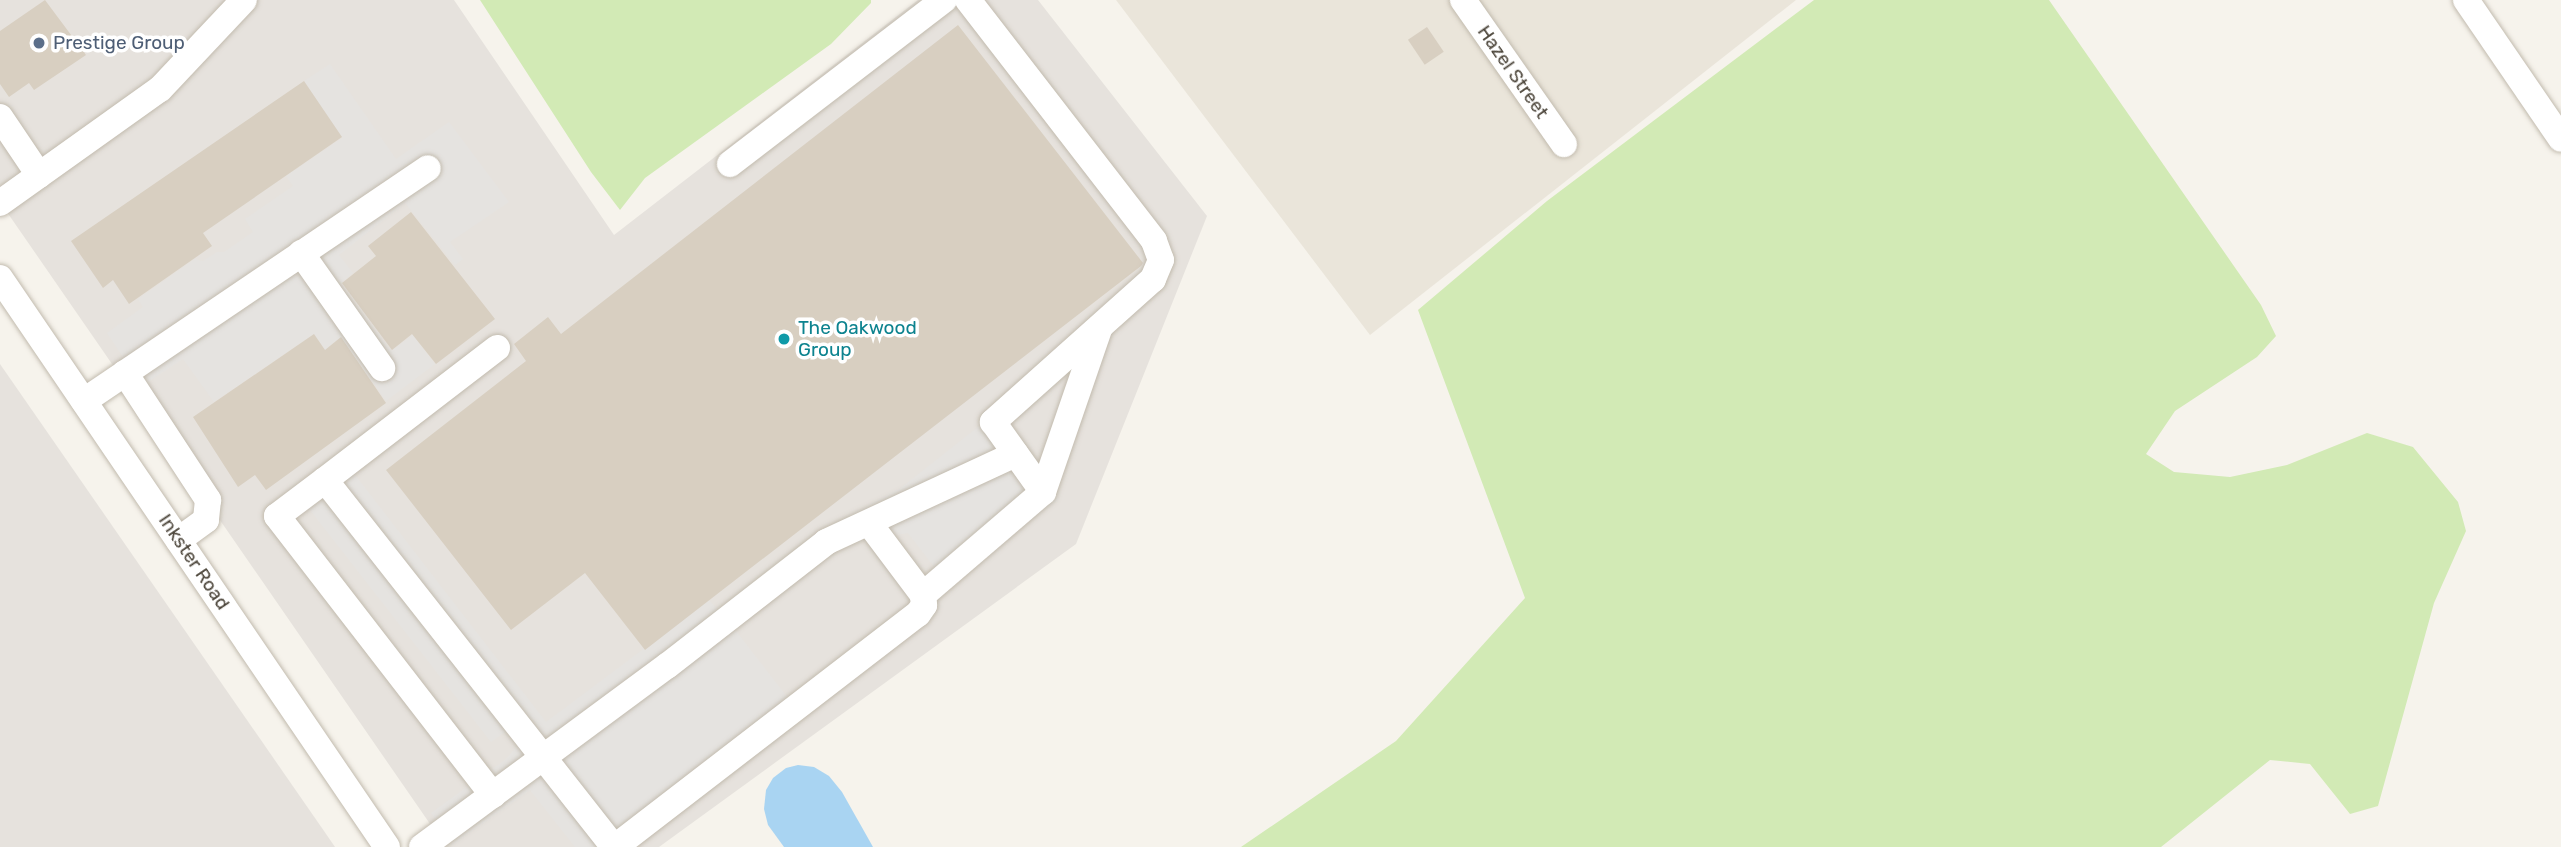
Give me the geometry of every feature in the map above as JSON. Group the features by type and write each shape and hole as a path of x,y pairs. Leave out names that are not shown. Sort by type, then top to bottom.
{"street":[{"path":"0,203 160,89 244,0"},
{"path":"730,164 944,0"},
{"path":"968,0 1154,241 1161,260 1153,279 993,422 1043,492"},
{"name":"Hazel Street","path":"1463,0 1564,144"},
{"path":"2466,0 2561,139"},
{"path":"0,117 39,175"},
{"path":"84,401 428,168"},
{"path":"302,253 382,368"},
{"name":"Inkster Road","path":"0,278 387,847"},
{"path":"923,595 1043,492 1100,328"},
{"path":"493,795 277,516 497,348"},
{"path":"125,373 208,500 206,520 178,540"},
{"path":"422,847 826,542 1016,454"},
{"path":"325,480 614,847 918,614 924,605 923,595 869,523"}],"shaded area":[{"path":"0,0 454,0 614,235 918,0 1038,0 1207,216 1076,544 659,847 446,847 0,202"},
{"path":"1116,0 1796,0 1370,335"},
{"path":"330,64 396,159 449,122 509,202 450,242 463,259 455,265 405,203 339,255 353,273 340,284 391,351 413,335 435,364 386,401 341,337 325,350 314,334 214,402 183,359 142,386 107,333 143,307 138,299 195,259 203,261 217,252 224,252 253,232 245,219 293,186 286,176 342,138 304,81"},
{"path":"0,364 324,831 335,847 0,847"},
{"path":"997,412 1059,499 948,585 908,533 832,547 732,626 799,712 626,847 575,847 530,790 453,845 431,813 506,759 517,746 505,732 491,742 296,492 342,458 546,722 709,600 720,612 833,524 902,487"}],"green space":[{"path":"480,0 871,0 871,3 831,44 645,178 620,210 591,172"},
{"path":"1814,0 2049,0 2261,305 2276,336 2257,357 2175,411 2146,454 2174,472 2230,477 2287,465 2367,433 2413,447 2458,502 2466,531 2434,603 2378,806 2350,814 2310,764 2270,760 2161,847 1241,847 1396,741 1525,598 1418,310 1547,201"}],"water":[{"path":"798,765 814,767 829,776 842,792 873,847 784,847 768,825 764,809 766,790 773,778 786,768"}],"building":[{"name":"Prestige Group","path":"45,0 86,55 34,90 29,83 9,97 0,84 0,31"},
{"name":"The Oakwood Group","path":"958,25 1143,263 1141,266 645,650 585,573 511,630 386,470 526,361 514,344 548,317 561,334"},
{"path":"1427,27 1444,52 1425,65 1408,40"},
{"path":"304,81 342,137 203,233 212,246 129,304 113,280 103,288 71,241"},
{"path":"411,212 495,319 436,364 412,334 392,350 342,283 376,256 368,246"},
{"path":"314,334 325,350 341,337 386,403 266,490 255,475 238,487 193,417"}],"place":[{"name":"Prestige Group","path":"39,43"},
{"name":"The Oakwood Group","path":"784,339"}]}
